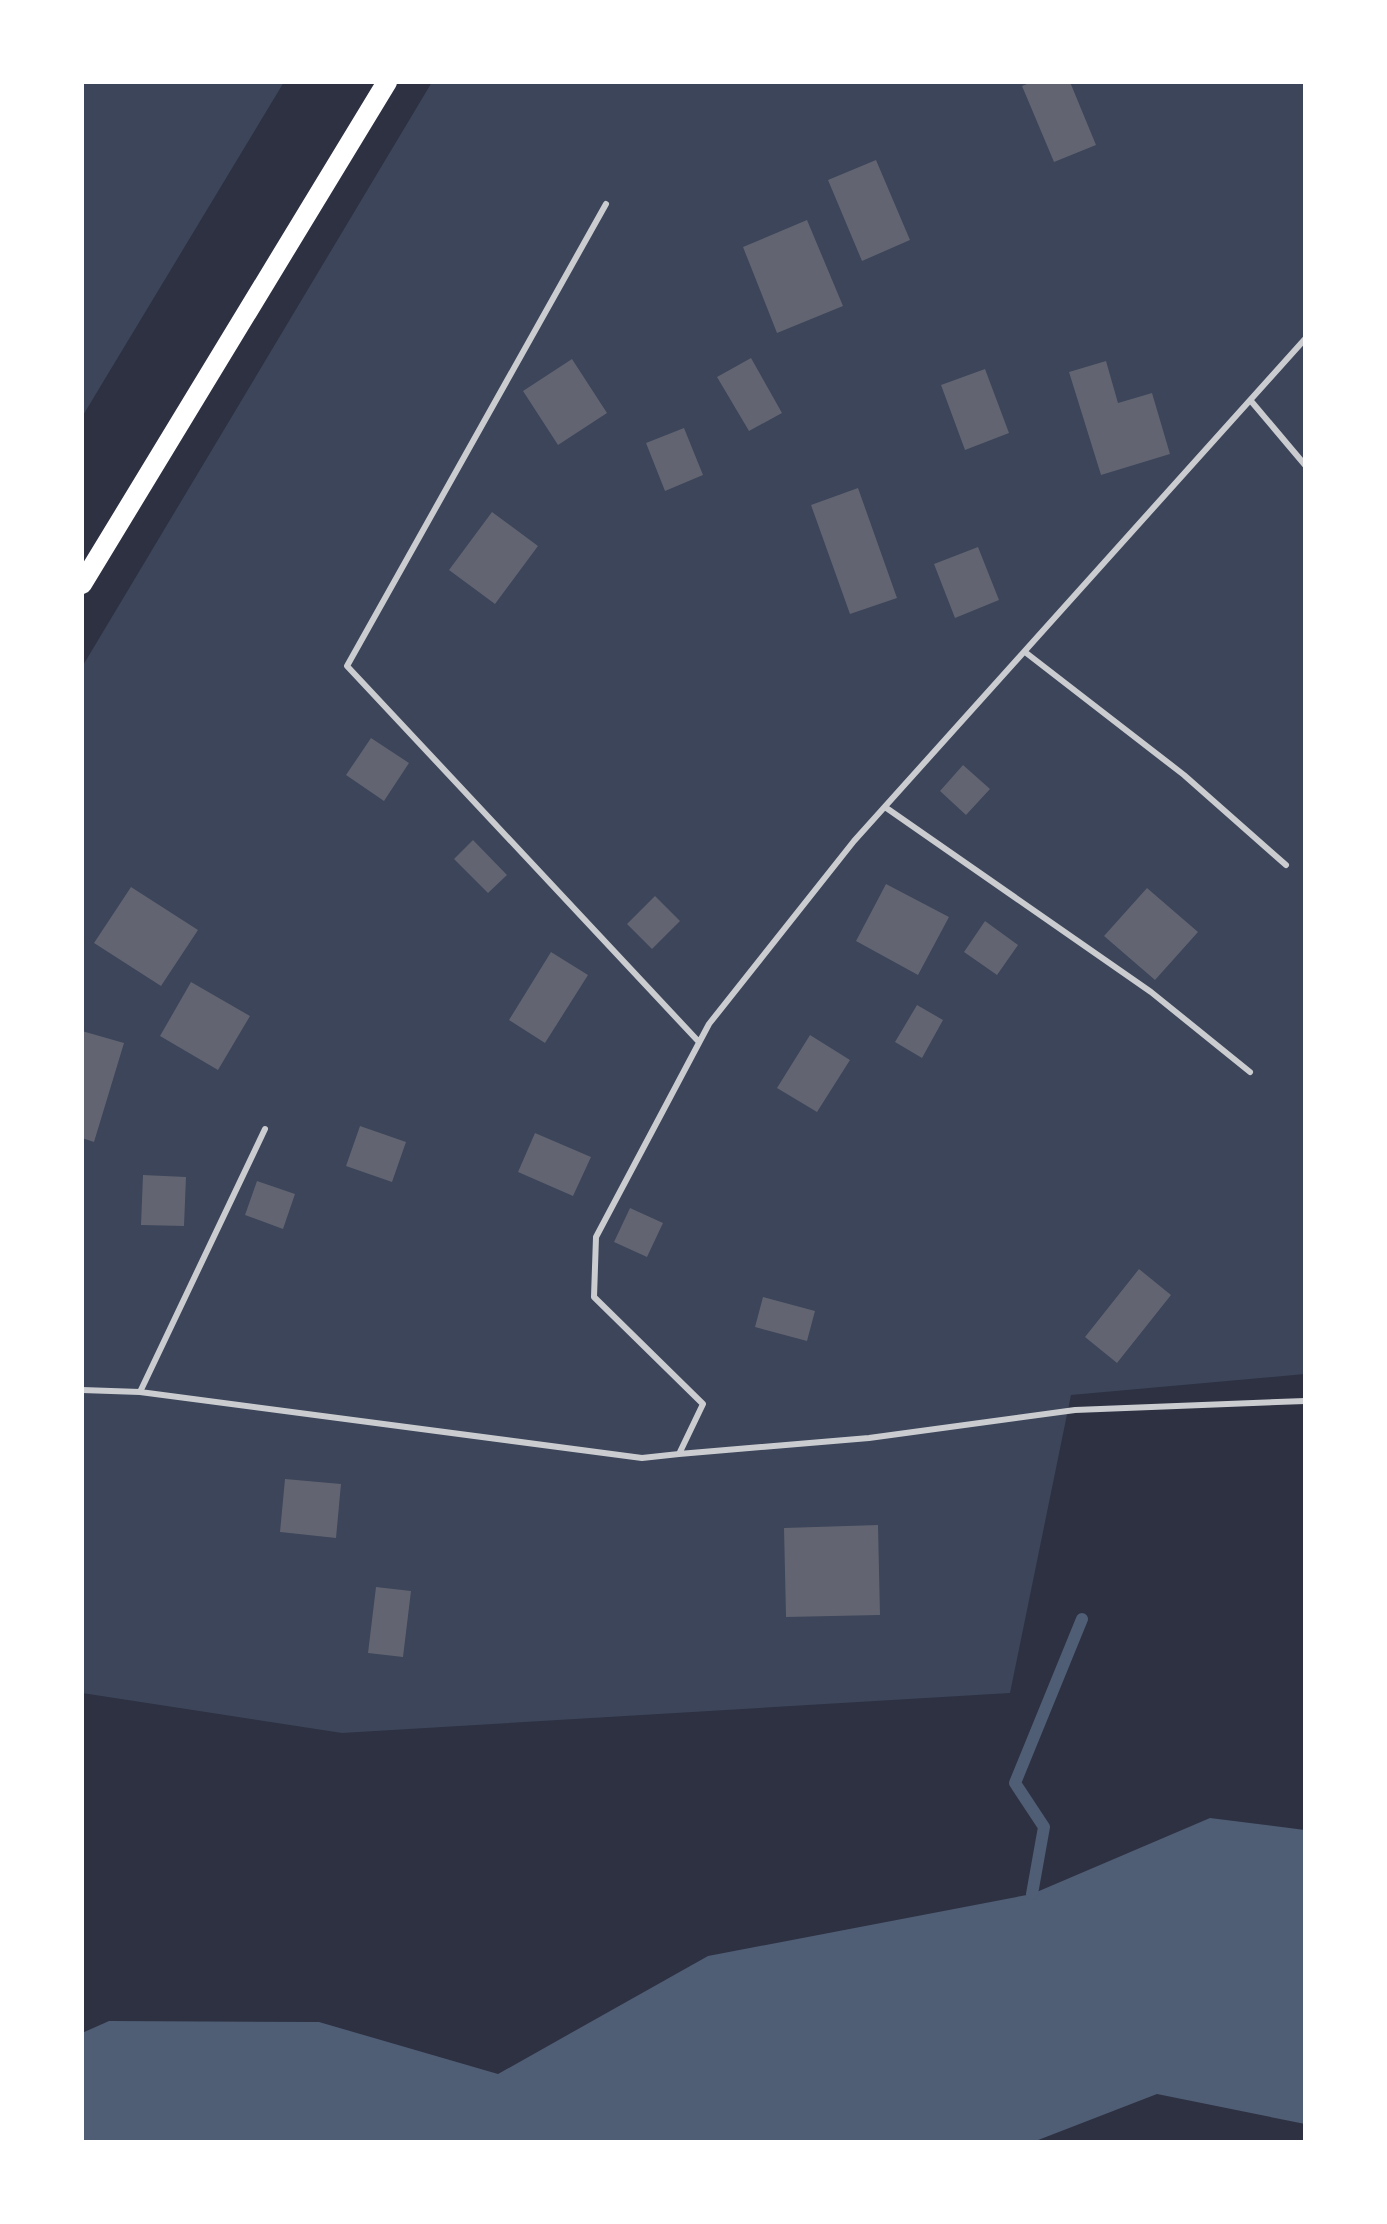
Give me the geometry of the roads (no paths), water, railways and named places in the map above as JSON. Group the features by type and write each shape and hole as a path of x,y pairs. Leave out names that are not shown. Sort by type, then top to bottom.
{"main road":[{"path":"82,584 387,82"}],"lane":[{"path":"606,204 347,666 699,1042"},
{"path":"679,1454 703,1404 594,1297 596,1237 699,1042 718,1011 854,841 1305,339"},
{"path":"1251,401 1305,465"},
{"path":"1025,652 1184,775 1286,865"},
{"path":"885,807 1151,992 1250,1072"},
{"path":"140,1392 265,1129"},
{"path":"82,1390 140,1392 642,1458 869,1438 1075,1410 1305,1401"}],"waterway":[{"path":"1032,1894 1044,1827 1015,1783 1082,1619"}]}
